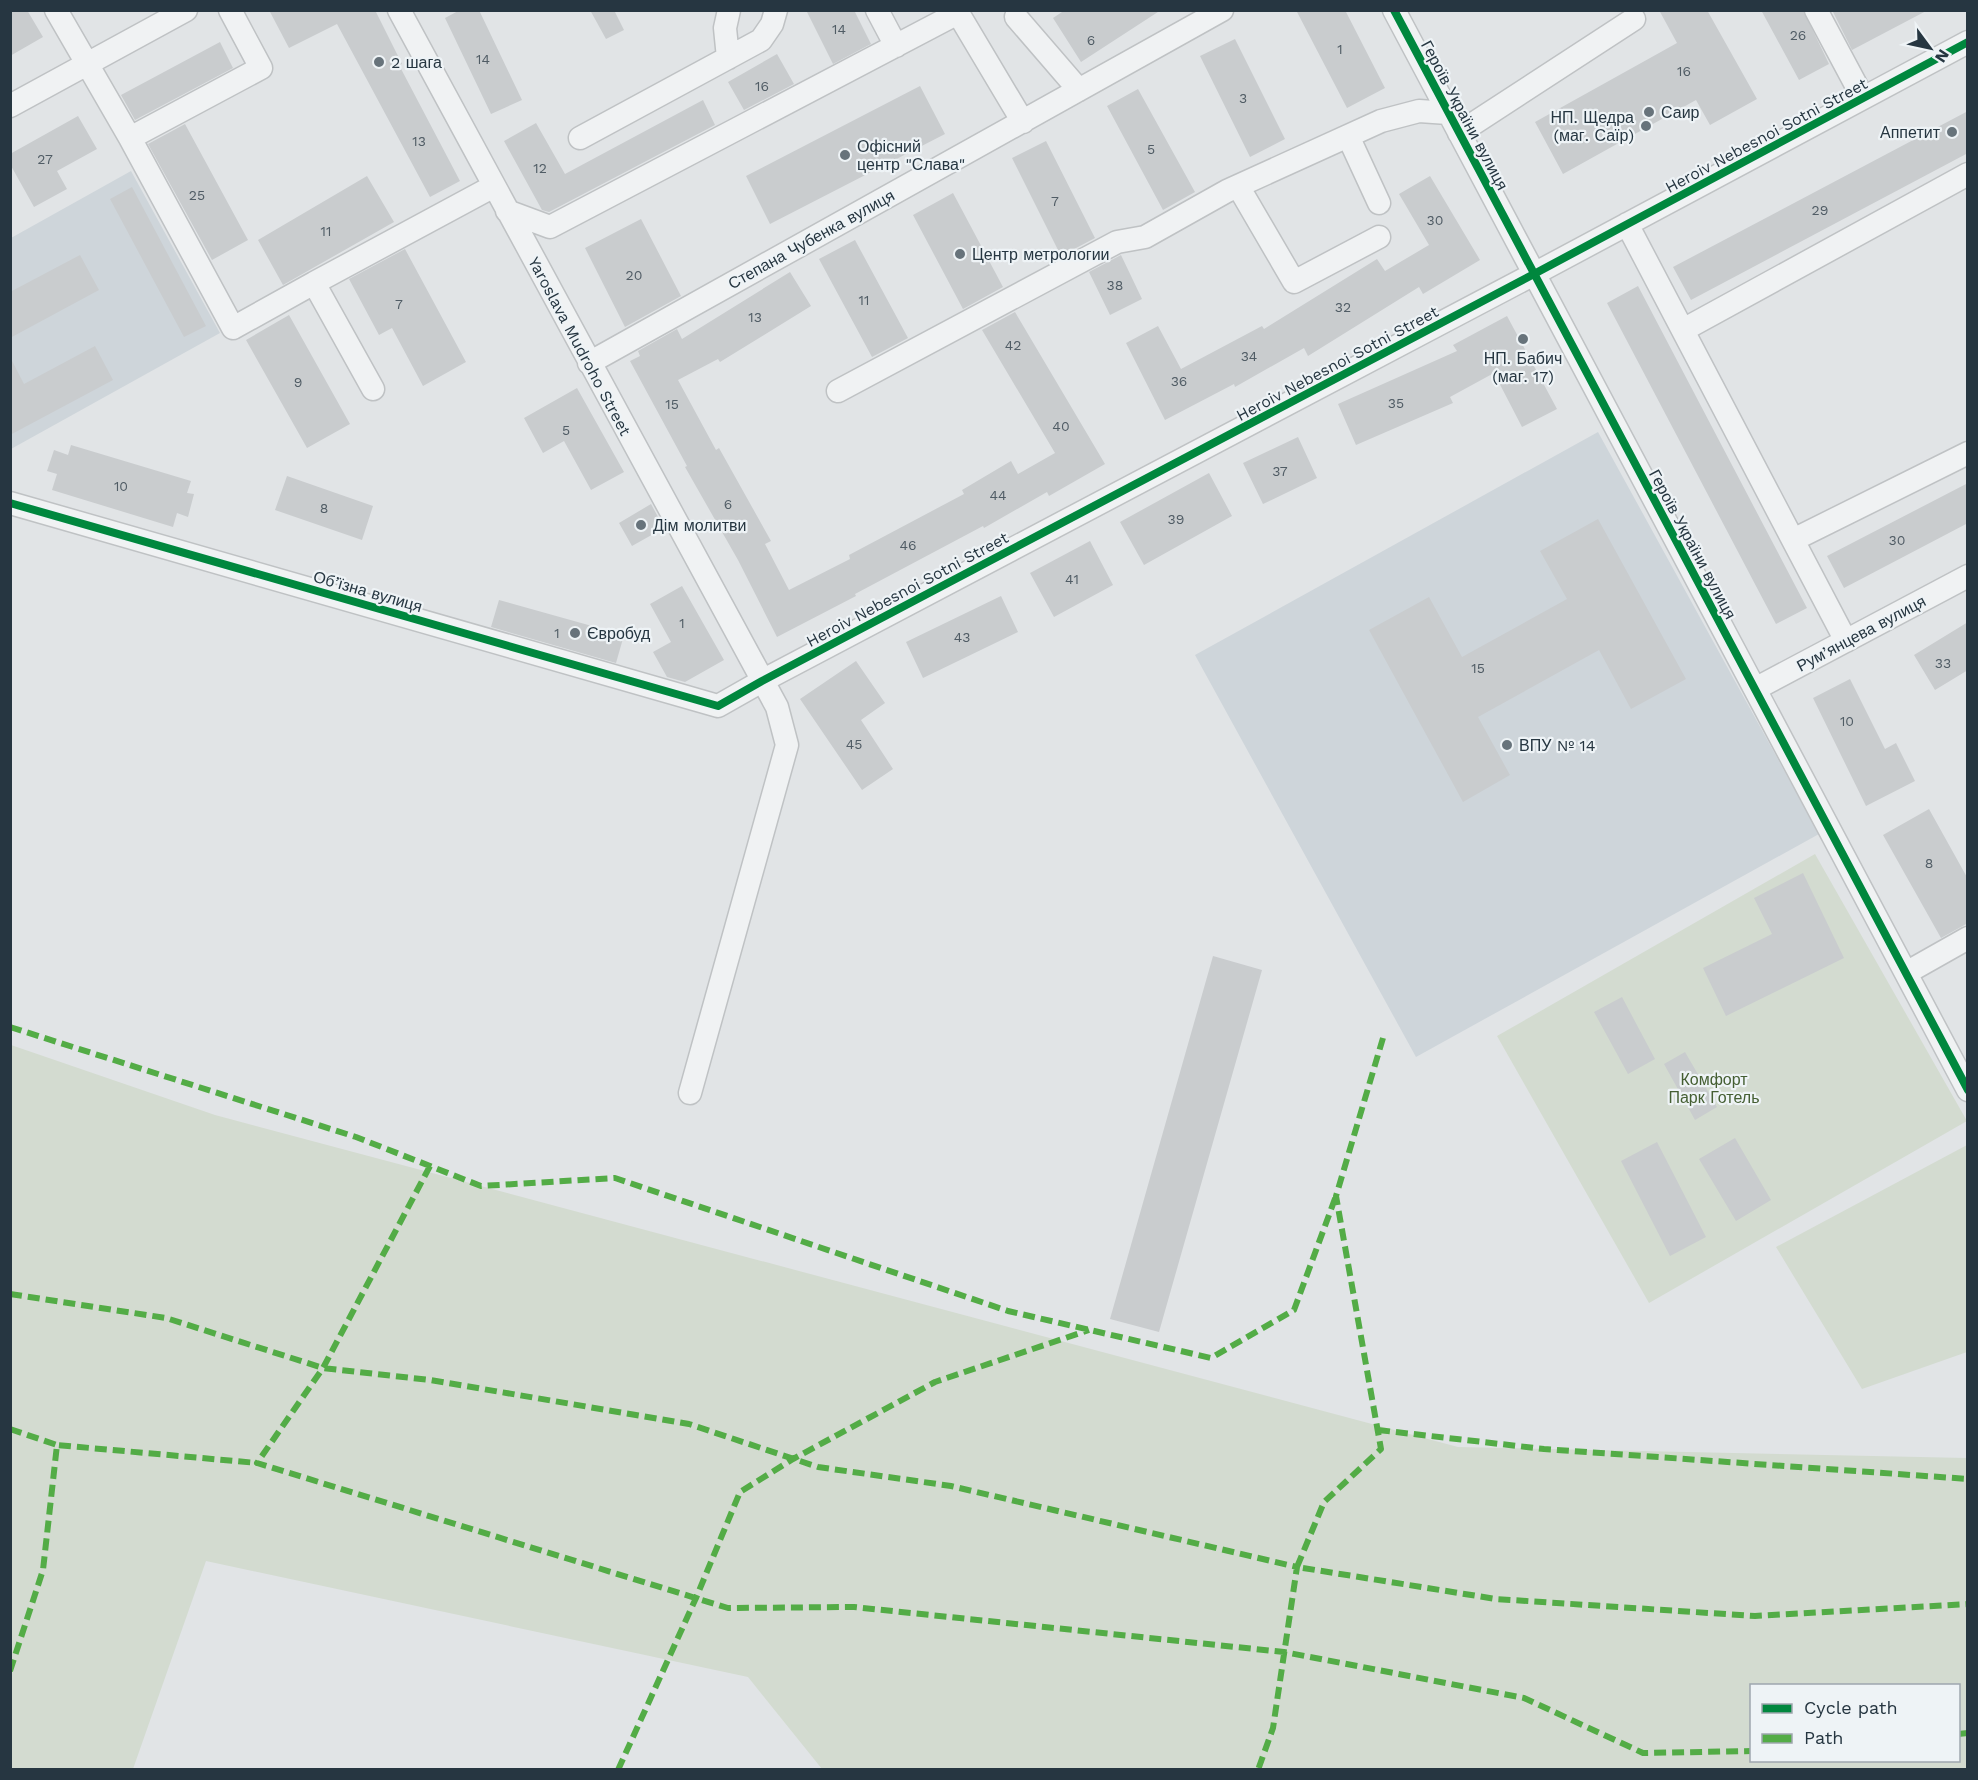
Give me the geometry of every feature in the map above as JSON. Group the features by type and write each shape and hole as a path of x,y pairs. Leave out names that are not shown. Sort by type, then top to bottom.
{"street":[{"path":"56,10 130,138 233,328 494,186"},
{"path":"10,106 186,10"},
{"path":"130,138 261,68 230,10"},
{"name":"Yaroslava Mudroho Street","path":"399,10 777,707 787,745 690,1093"},
{"path":"728,58 724,28 729,10"},
{"path":"580,138 761,40 772,24 776,10"},
{"path":"877,10 896,46"},
{"name":"Степана Чубенка вулиця","path":"590,363 1222,10"},
{"name":"Героїв України вулиця","path":"1394,10 1968,1090"},
{"path":"1816,10 1863,98"},
{"path":"507,211 550,227 960,12 1023,122"},
{"path":"1016,17 1079,90"},
{"path":"1459,133 1634,19"},
{"name":"Heroiv Nebesnoi Sotni Street","path":"718,706 1968,42"},
{"path":"838,391 1117,242 1145,237 1238,186 1382,121 1419,111 1448,113"},
{"path":"1348,136 1379,203"},
{"path":"1683,330 1968,174"},
{"path":"1238,186 1294,282 1379,237"},
{"path":"1627,224 1846,641"},
{"path":"315,283 373,389"},
{"path":"1793,540 1968,453"},
{"name":"Об’їзна вулиця","path":"10,503 718,706"},
{"name":"Рум’янцева вулиця","path":"1755,689 1968,576"},
{"path":"1906,973 1968,938"}],"shaded area":[{"path":"131,171 220,333 11,449 11,238"},
{"name":"ВПУ № 14","path":"1598,432 1819,834 1416,1057 1195,655"}],"green space":[{"name":"Комфорт Парк Готель","path":"1815,854 1967,1121 1649,1303 1497,1036"},
{"path":"11,1045 215,1115 1458,1447 1967,1458 1967,1769 822,1769 748,1677 206,1561 133,1769 11,1769"},
{"path":"1967,1145 1967,1352 1862,1389 1776,1247"}],"building":[{"path":"10,10 27,10 43,37 10,56"},
{"path":"269,10 375,10 402,64 399,65 460,181 430,197 337,24 289,48"},
{"path":"460,10 479,10 522,100 491,114 445,18"},
{"path":"590,10 614,10 624,30 606,39"},
{"path":"806,10 854,10 871,44 833,64"},
{"path":"1065,10 1161,10 1081,62 1053,18"},
{"path":"1296,10 1345,10 1385,88 1347,108"},
{"path":"1659,10 1707,10 1757,99 1710,125 1696,100 1563,174 1535,122 1677,43"},
{"path":"1761,10 1803,10 1829,64 1799,80"},
{"path":"1832,10 1928,10 1852,50"},
{"path":"1235,39 1285,139 1250,157 1200,56"},
{"path":"220,42 233,68 135,120 121,95"},
{"path":"777,54 794,84 744,110 728,82"},
{"name":"Офісний центр \"Слава\"","path":"920,86 945,134 770,224 746,176"},
{"path":"1138,89 1195,192 1163,210 1107,106"},
{"path":"703,100 715,125 549,212 542,210 504,141 536,123 565,174"},
{"path":"1968,111 1968,153 1691,300 1673,267"},
{"path":"78,116 97,149 57,171 67,189 34,207 10,164 10,154"},
{"path":"185,124 248,240 212,260 148,144"},
{"path":"1046,141 1095,238 1061,256 1012,158"},
{"path":"367,176 394,222 283,285 258,240"},
{"path":"1430,176 1480,260 1423,294 1419,287 1308,356 1304,348 1235,387 1234,384 1165,420 1126,343 1158,326 1181,369 1262,326 1264,329 1377,259 1385,271 1429,245 1399,194"},
{"path":"132,187 206,326 184,337 110,199"},
{"name":"Центр метрологии","path":"953,193 1003,287 963,309 913,215"},
{"path":"641,219 681,296 625,327 585,248"},
{"path":"855,240 908,338 872,357 819,259"},
{"path":"405,249 466,362 423,386 392,328 379,335 349,279"},
{"path":"80,255 99,290 10,338 10,292"},
{"path":"1121,255 1142,299 1110,315 1089,272"},
{"path":"790,272 811,306 720,362 718,359 678,380 716,450 719,448 771,541 765,544 789,590 850,559 849,555 964,494 962,490 1011,461 1018,474 1055,453 982,330 1015,312 1105,464 1049,496 1047,492 984,528 983,526 777,637 630,361 640,356 638,351 677,329 682,339"},
{"path":"1638,286 1807,608 1776,624 1607,303"},
{"path":"289,315 350,424 307,448 246,340"},
{"path":"1507,316 1557,409 1522,427 1494,373 1450,397 1453,403 1356,445 1338,404 1457,351 1453,345"},
{"path":"95,346 113,380 10,435 10,357 24,384"},
{"path":"577,388 624,472 591,490 564,441 543,453 524,418"},
{"path":"1298,437 1317,478 1263,504 1243,463"},
{"path":"71,445 191,481 187,493 194,494 188,517 177,513 173,527 52,490 57,474 47,471 54,450 68,455"},
{"path":"1209,473 1232,516 1144,565 1120,522"},
{"path":"287,476 373,506 362,540 275,510"},
{"path":"1968,483 1968,523 1844,588 1827,556"},
{"name":"Дім молитви","path":"651,504 664,528 632,546 619,523"},
{"path":"1598,519 1686,679 1631,709 1599,650 1478,717 1510,775 1463,802 1369,630 1429,597 1462,657 1567,599 1540,551"},
{"path":"1090,541 1113,585 1054,617 1030,573"},
{"path":"682,586 724,660 685,682 667,677 653,652 671,642 650,604"},
{"path":"1001,596 1018,632 923,678 906,642"},
{"path":"499,600 624,635 616,663 491,627"},
{"path":"1968,622 1968,670 1935,690 1914,655"},
{"path":"856,661 885,703 861,720 893,769 862,790 800,699"},
{"path":"1850,679 1885,749 1896,743 1915,781 1866,806 1813,698"},
{"path":"1929,809 1968,879 1968,923 1941,938 1883,835"},
{"path":"1803,873 1844,958 1726,1016 1703,968 1772,934 1754,898"},
{"path":"1213,956 1262,970 1159,1332 1110,1319"},
{"path":"1622,997 1655,1059 1628,1074 1594,1012"},
{"path":"1685,1052 1717,1107 1695,1120 1664,1064"},
{"path":"1735,1138 1771,1200 1736,1221 1699,1159"},
{"path":"1657,1142 1706,1237 1670,1256 1621,1161"}],"marked path":[{"path":"10,1027 356,1137 481,1186 615,1178 1008,1311 1211,1358 1294,1310 1336,1196"},
{"path":"1383,1038 1336,1196 1381,1449 1324,1502 1297,1567 1496,1599 1755,1616 1968,1604"},
{"path":"430,1166 323,1368 257,1463 728,1608 854,1607 1284,1652 1524,1698 1643,1753 1750,1751"},
{"path":"10,1294 166,1318 323,1368 430,1380 689,1424 818,1467 951,1486 1297,1567 1273,1728 1258,1770"},
{"path":"618,1770 696,1598 740,1492 793,1459 935,1382 1089,1330"},
{"path":"10,1429 57,1445"},
{"path":"1378,1430 1544,1449 1968,1479"},
{"path":"10,1671 43,1570 57,1445 257,1463"},
{"path":"1960,1734 1968,1733"}],"cycle path":[{"path":"1394,10 1968,1090"},
{"path":"10,503 718,706 1968,42"}],"place":[{"name":"2 шага","path":"379,62"},
{"name":"Саир","path":"1649,112"},
{"name":"НП. Щедра (маг. Саїр)","path":"1646,126"},
{"name":"Аппетит","path":"1952,132"},
{"name":"Офісний центр \"Слава\"","path":"845,155"},
{"name":"Центр метрологии","path":"960,254"},
{"name":"НП. Бабич (маг. 17)","path":"1523,339"},
{"name":"Дім молитви","path":"641,525"},
{"name":"Євробуд","path":"575,633"},
{"name":"ВПУ № 14","path":"1507,745"}]}
